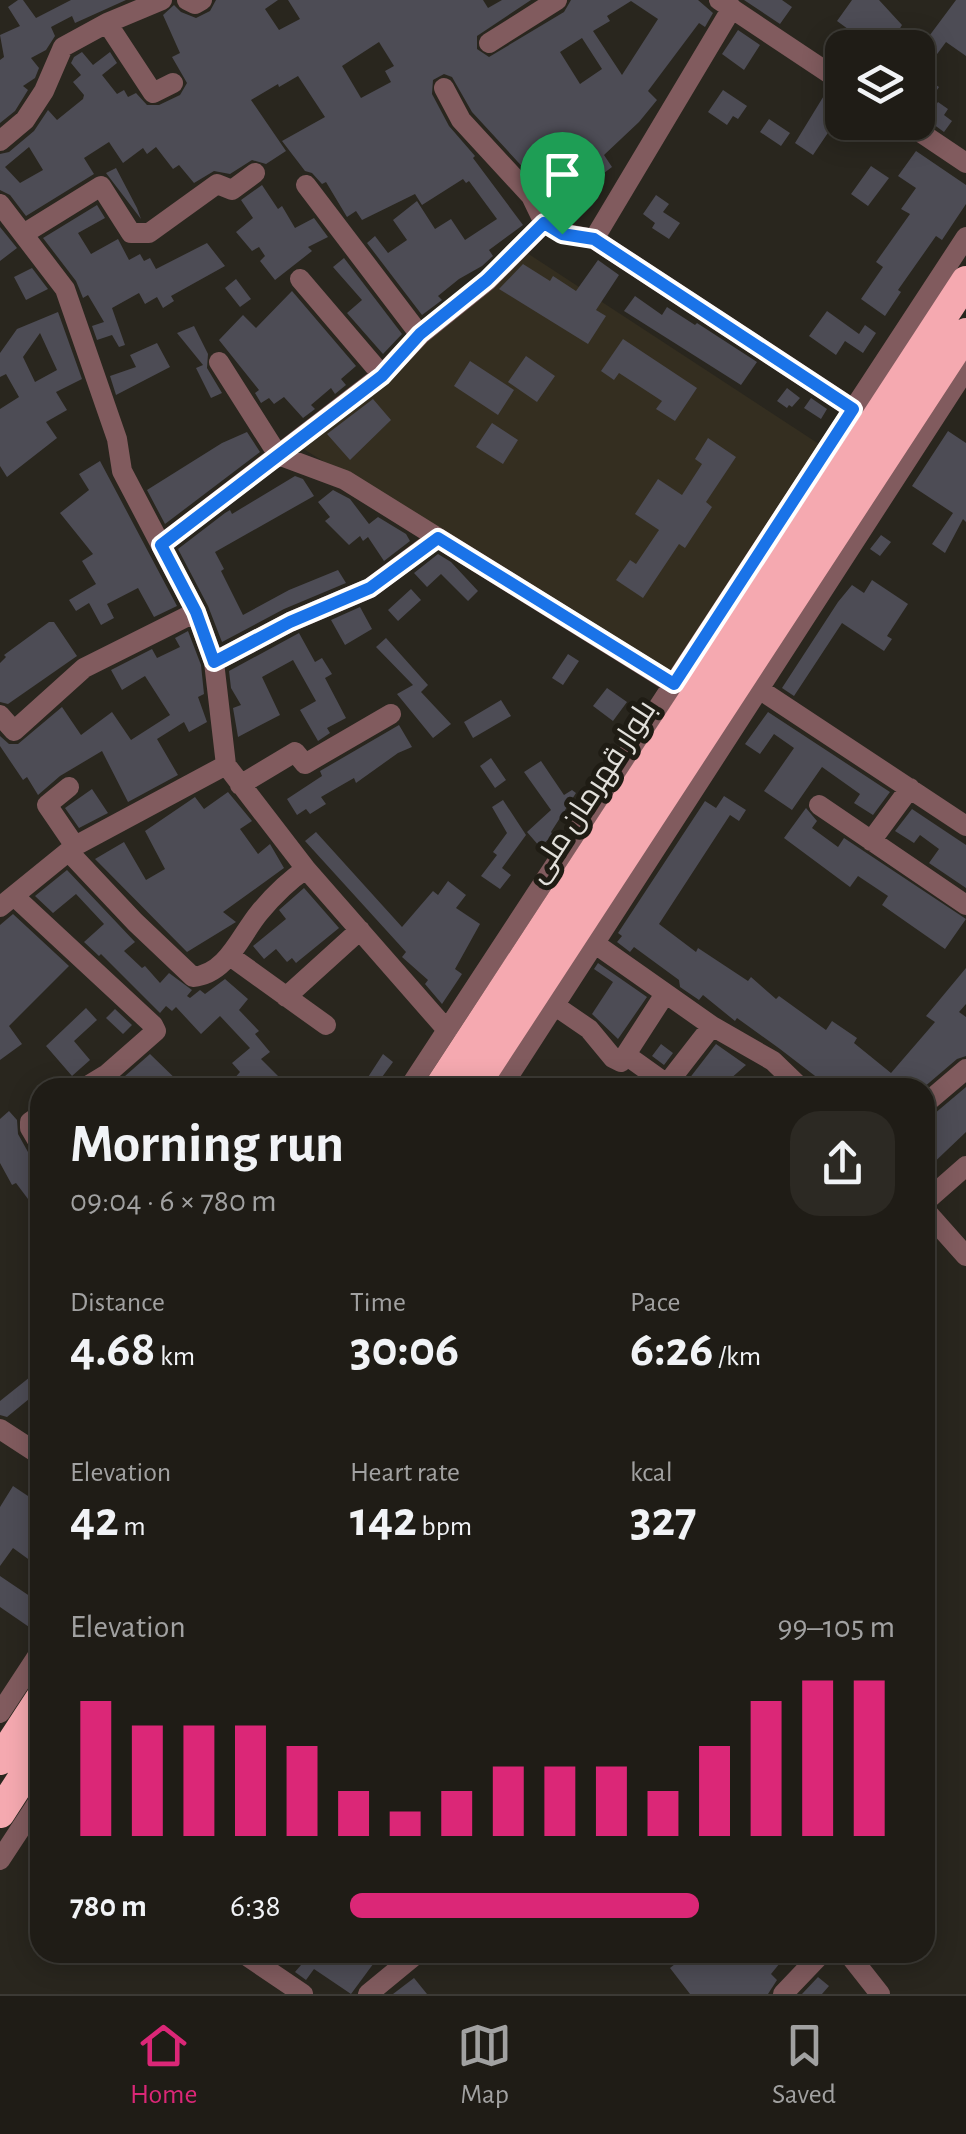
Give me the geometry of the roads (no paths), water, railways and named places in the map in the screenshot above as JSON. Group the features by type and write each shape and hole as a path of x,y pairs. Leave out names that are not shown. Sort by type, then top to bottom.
{"highway":[{"name":"بلوار قهرمان ملی","path":"446,1078 966,281"},
{"path":"480,1078 966,333"},
{"path":"0,1760 30,1714"}],"street":[{"path":"0,141 25,120 44,91 63,47 106,22 162,0"},
{"path":"188,0 195,4 202,0"},
{"path":"490,43 557,0"},
{"path":"594,239 735,6 825,70"},
{"path":"106,22 153,93 173,82"},
{"path":"444,88 461,120 531,196 544,223 562,234 594,239 853,409"},
{"path":"932,140 966,163"},
{"path":"24,234 101,186 130,233 149,234 217,184 232,190 255,174"},
{"path":"306,185 420,334"},
{"path":"0,204 65,289 117,439 122,471 196,612 214,662 226,764 306,869 446,1030"},
{"path":"161,545 382,376 420,334 487,280 544,223"},
{"path":"415,1078 966,236"},
{"path":"300,279 382,376"},
{"path":"219,362 278,456 345,480 674,684"},
{"path":"507,1078 966,369"},
{"path":"214,662 290,622 370,588 438,538"},
{"path":"0,715 14,731 84,668 196,612"},
{"path":"758,689 966,826"},
{"path":"240,784 296,752 305,764 391,714"},
{"path":"100,1078 153,1037 153,1025 7,902 72,850 226,764"},
{"path":"69,787 47,805 72,850 135,922 192,977 203,976 230,956 257,915 287,882 306,869"},
{"path":"872,841 910,788"},
{"path":"819,805 966,904"},
{"path":"286,996 360,930"},
{"path":"594,943 712,1026 773,1060 791,1078"},
{"path":"230,956 326,1025"},
{"path":"554,1005 589,1028 621,1062 665,994"},
{"path":"672,1078 712,1026"},
{"path":"626,1055 658,1078"},
{"path":"935,1095 966,1069"},
{"path":"935,1193 966,1166"},
{"path":"935,1221 966,1256"},
{"path":"0,1429 30,1448"},
{"path":"0,1713 30,1667"},
{"path":"0,1860 27,1812"},
{"path":"257,1963 303,1994"},
{"path":"368,1994 406,1963"},
{"path":"784,1994 813,1963"},
{"path":"856,1963 880,1994"}]}
